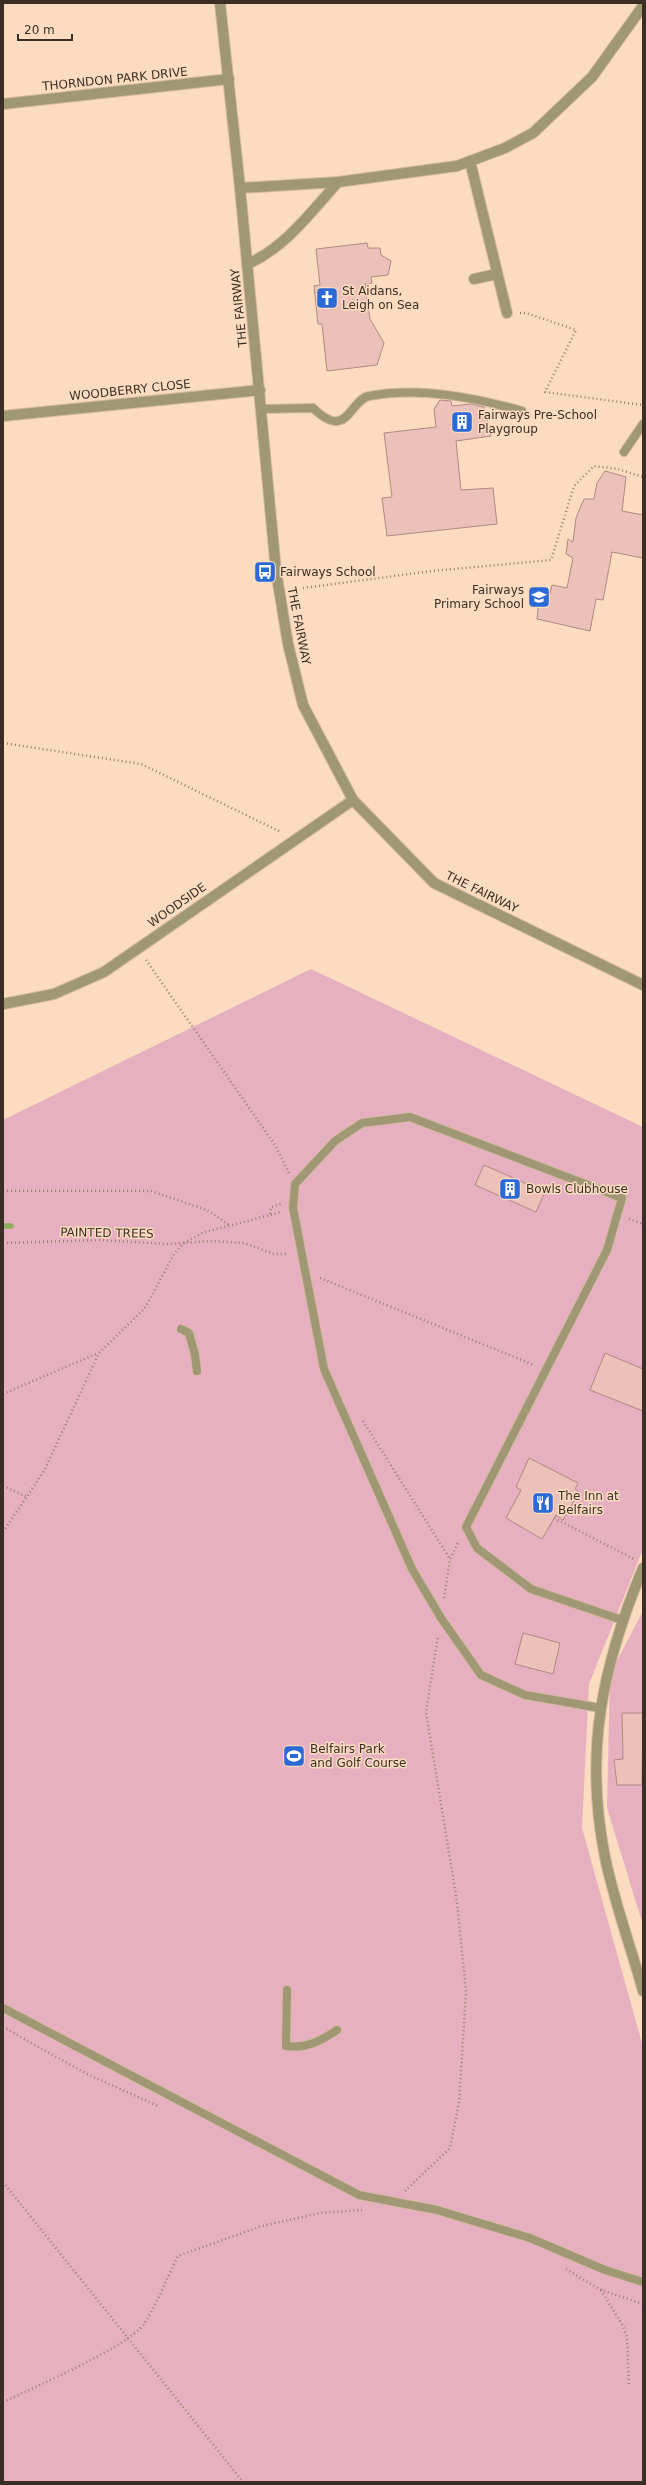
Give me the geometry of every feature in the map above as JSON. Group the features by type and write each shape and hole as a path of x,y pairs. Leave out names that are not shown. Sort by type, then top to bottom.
{"street":[{"name":"THE FAIRWAY","path":"220,3 260,390 276,571 288,644 303,705 353,800 434,883 643,985"},
{"path":"240,188 338,182 457,166 506,148 533,133 592,77 638,6"},
{"name":"THORNDON PARK DRIVE","path":"3,104 229,79"},
{"path":"470,162 507,313"},
{"path":"247,264 264,257 299,224 338,182"},
{"path":"474,280 497,274"},
{"name":"WOODBERRY CLOSE","path":"3,416 260,390"},
{"name":"WOODSIDE","path":"3,1004 54,994 104,972 353,800"},
{"path":"643,1568 622,1620 600,1708 595,1756 598,1808 605,1858 643,1991"}],"lane":[{"path":"261,409 313,408 323,418 338,421 349,415 364,397 382,394 453,394 522,411"},
{"path":"624,452 643,424"},
{"path":"600,1708 525,1695 481,1675 441,1618 412,1569 324,1369 293,1208 295,1184 335,1141 362,1123 410,1117 622,1198 607,1250 466,1526 477,1548 531,1589 622,1620"},
{"path":"181,1329 189,1333 195,1355 197,1370"},
{"path":"287,1990 286,2046 298,2048 312,2045 337,2030"},
{"path":"3,2008 359,2195 387,2202 437,2210 530,2238 605,2270 643,2282"}],"path":[{"path":"507,313 526,313 576,330 545,392 643,405"},
{"path":"303,588 432,571 551,560 574,486 581,477 594,466 618,469 643,477"},
{"path":"3,743 141,764 295,839"},
{"path":"138,948 275,1145 295,1184"},
{"path":"3,1191 151,1191 207,1210 229,1225"},
{"path":"3,1532 44,1471 99,1353 145,1308 174,1254 184,1242 202,1233 293,1208"},
{"name":"PAINTED TREES","path":"3,1243 100,1240 184,1242 210,1241 244,1243 274,1254 302,1253"},
{"path":"306,1273 546,1370"},
{"path":"3,1394 99,1353"},
{"path":"359,1416 450,1559"},
{"path":"3,1486 26,1497"},
{"path":"554,1518 636,1560"},
{"path":"3,2402 54,2378 128,2338 143,2325 178,2256 262,2226 320,2213 376,2208 411,2186 450,2148 459,2102 466,1992 457,1902 426,1712 450,1559 466,1526"},
{"path":"3,2182 243,2482"},
{"path":"629,2387 627,2338 623,2326 601,2290 643,2304"}],"shaded area":[{"name":"Belfairs Park and Golf Course","path":"311,969 643,1127 643,1549 589,1684 582,1828 643,2047 643,2482 3,2482 3,1120"},
{"path":"643,1611 643,1925 607,1808 610,1674"}],"building":[{"name":"St Aidans, Leigh on Sea","path":"367,243 368,248 380,248 381,255 391,261 388,275 371,277 372,283 365,284 370,319 384,343 377,365 327,371 322,324 318,324 314,286 320,285 316,249"},
{"path":"440,400 451,401 452,406 471,404 484,407 491,436 456,441 461,490 493,488 497,524 387,536 382,498 392,497 384,433 436,427 434,409"},
{"path":"605,471 626,477 622,511 643,515 643,558 612,552 603,600 596,599 590,631 537,619 539,599 548,601 552,585 567,588 573,558 566,554 568,539 573,542 576,518 584,499 594,499 597,483"},
{"name":"Bowls Clubhouse","path":"484,1165 545,1192 536,1212 475,1185"},
{"path":"605,1353 643,1369 643,1411 590,1390"},
{"name":"The Inn at Belfairs","path":"529,1458 578,1483 575,1489 579,1492 563,1520 556,1515 542,1539 506,1518 521,1490 516,1487"},
{"path":"523,1633 560,1643 553,1674 515,1664"},
{"path":"622,1713 643,1713 642,1785 617,1785 614,1760 623,1759"}],"waterway":[{"path":"3,1226 11,1226"}],"place":[{"name":"St Aidans, Leigh on Sea","path":"327,298"},
{"name":"Fairways Pre-School Playgroup","path":"462,422"},
{"name":"Fairways School","path":"265,572"},
{"name":"Fairways Primary School","path":"539,597"},
{"name":"Bowls Clubhouse","path":"510,1189"},
{"name":"The Inn at Belfairs","path":"543,1503"},
{"name":"Belfairs Park and Golf Course","path":"294,1756"}]}
